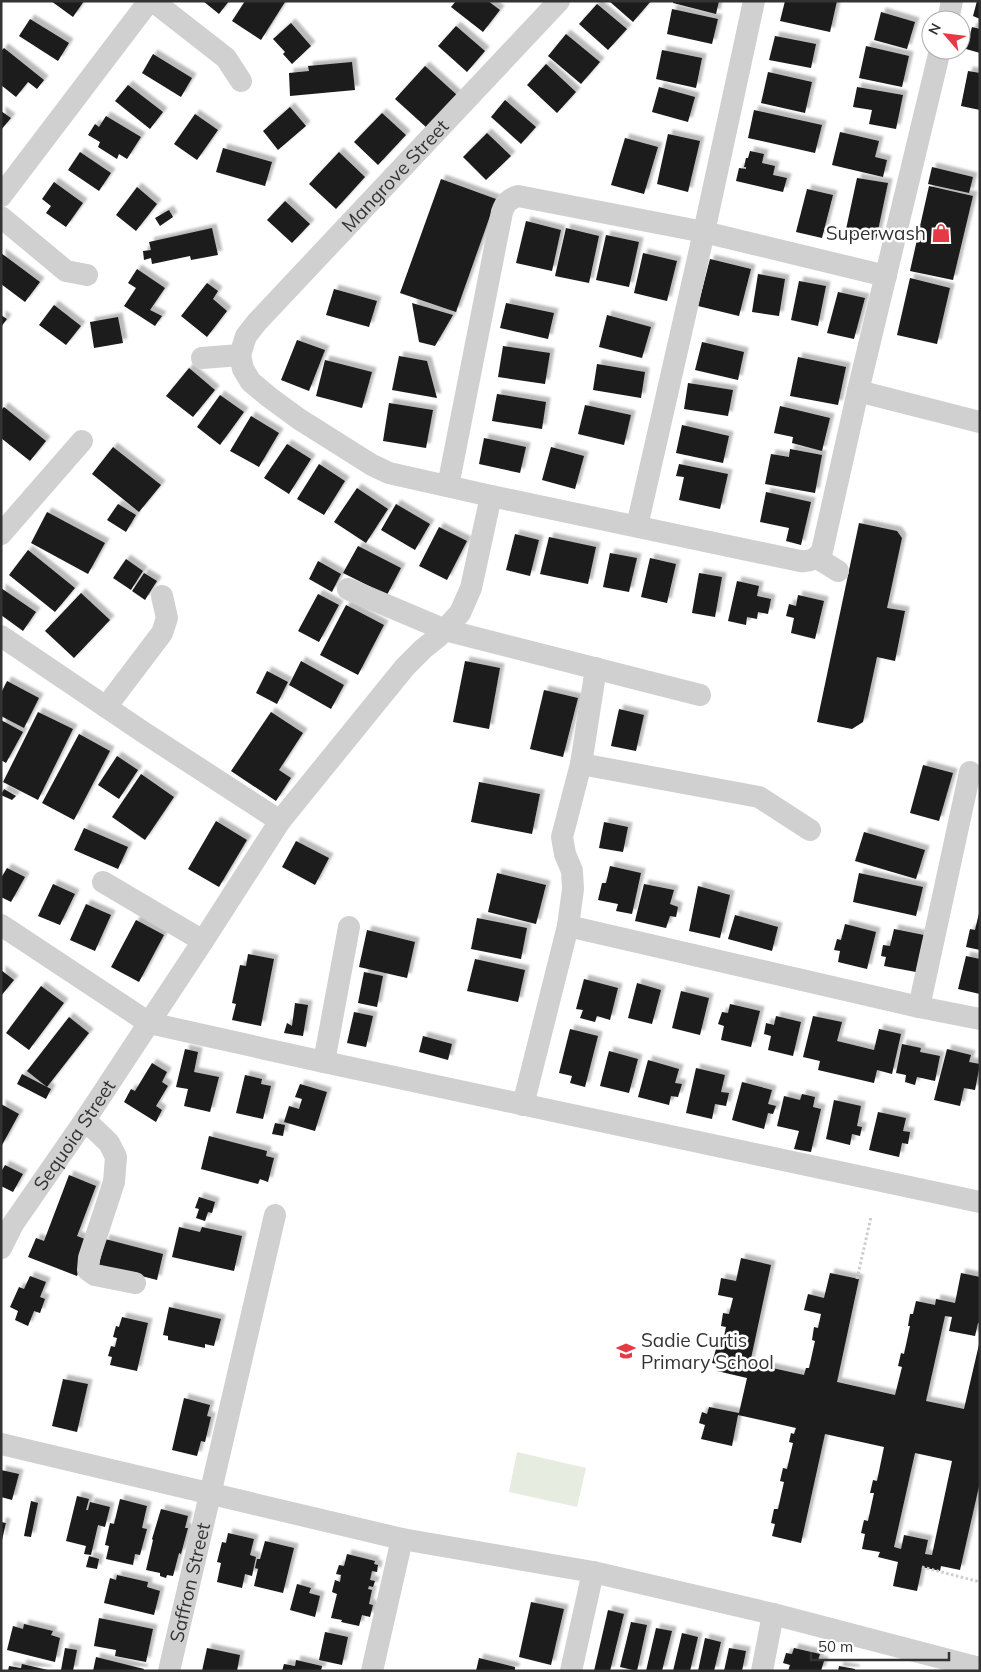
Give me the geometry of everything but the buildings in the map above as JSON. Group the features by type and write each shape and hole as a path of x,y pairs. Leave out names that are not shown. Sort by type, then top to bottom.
{"street":[{"path":"1,196 149,1"},
{"path":"153,1 226,58 241,81"},
{"name":"Mangrove Street","path":"240,355 246,336 256,322 559,1"},
{"path":"637,526 754,1"},
{"path":"202,358 240,355 243,368 251,382 299,419 372,465 404,477 800,561 806,562 817,558 822,551 858,391 938,60"},
{"path":"448,486 502,212 507,201 518,196 704,232 886,276"},
{"path":"1,217 66,271 87,275"},
{"path":"858,391 980,422"},
{"path":"1,534 82,441"},
{"name":"Sequoia Street","path":"1,1248 13,1224 203,942 280,821 405,668 460,613 471,588 491,496"},
{"path":"817,558 838,571"},
{"path":"348,590 444,630 700,695"},
{"path":"106,707 162,633 167,618 162,596"},
{"path":"1,636 280,821"},
{"path":"523,1105 568,926 573,889 572,871 562,837 581,764 596,668"},
{"path":"581,764 759,797 810,830"},
{"path":"919,1008 970,772"},
{"path":"103,882 203,942"},
{"path":"1,925 149,1023 980,1202"},
{"path":"568,926 919,1008 980,1019"},
{"path":"324,1062 349,927"},
{"path":"84,1120 110,1143 116,1157 114,1182 89,1258 88,1270 95,1275 135,1283"},
{"name":"Saffron Street","path":"169,1671 276,1216"},
{"path":"1,1444 402,1539 593,1572 773,1614 969,1667"},
{"path":"372,1671 402,1539"},
{"path":"570,1671 593,1572"},
{"path":"762,1671 773,1614"}],"path":[{"path":"857,1279 871,1217"},
{"path":"922,1567 980,1582"}],"shaded area":[{"path":"517,1452 586,1468 577,1507 509,1492"}],"place":[{"name":"Superwash","path":"941,233"},
{"name":"Sadie Curtis Primary School","path":"626,1351"}]}
